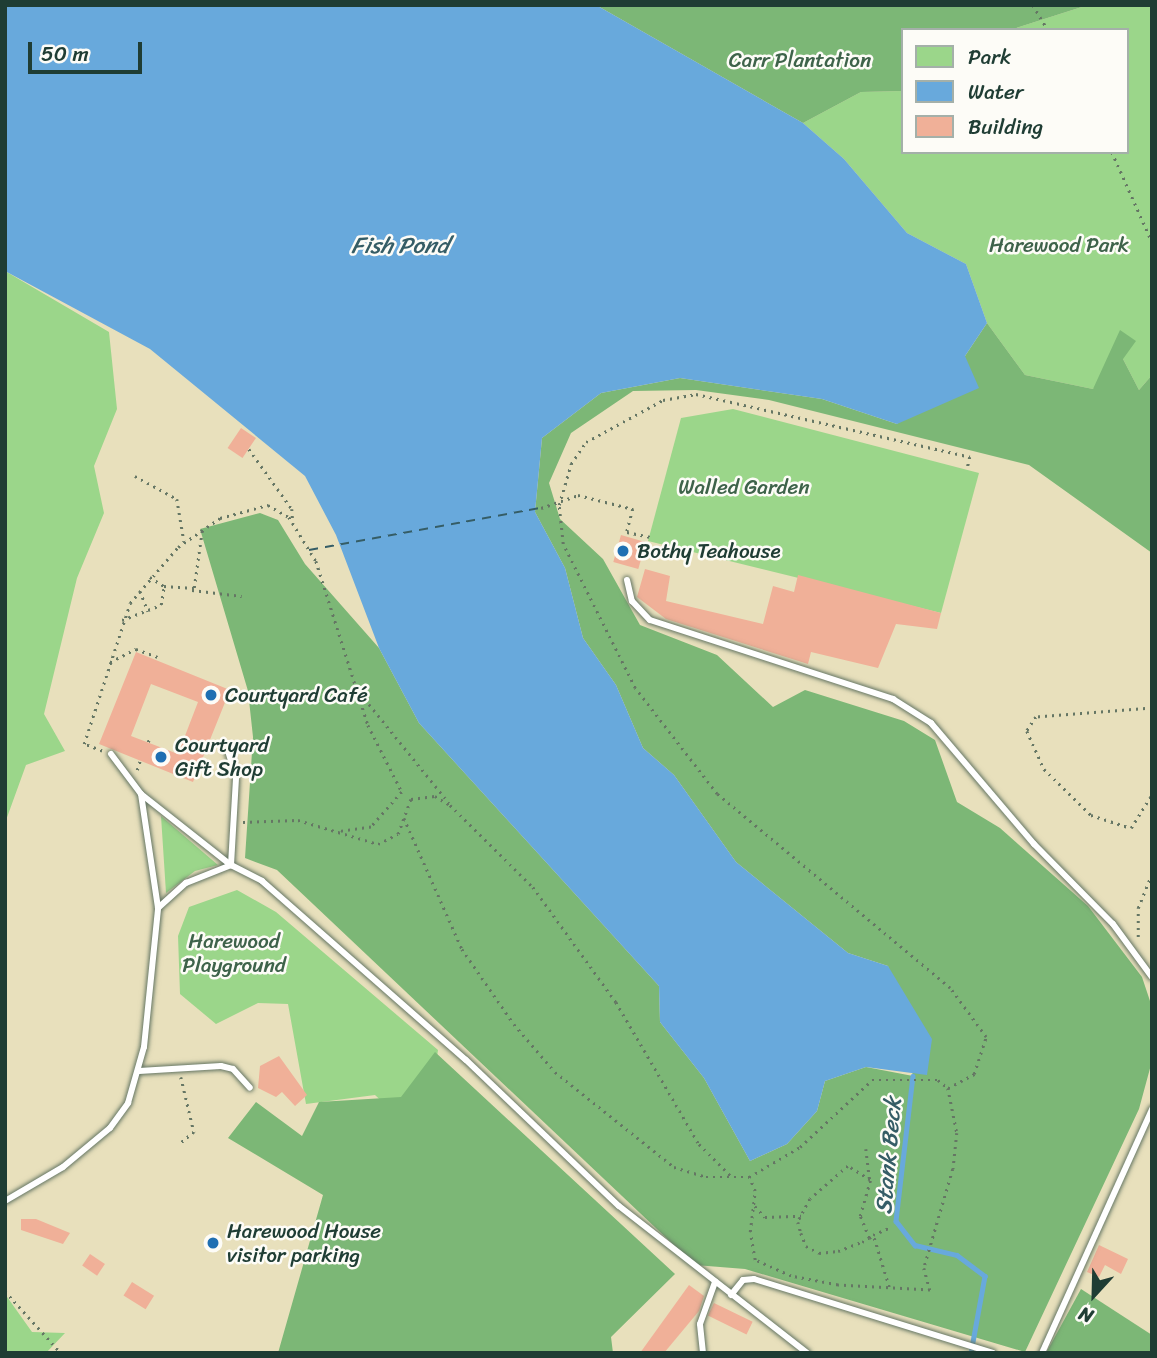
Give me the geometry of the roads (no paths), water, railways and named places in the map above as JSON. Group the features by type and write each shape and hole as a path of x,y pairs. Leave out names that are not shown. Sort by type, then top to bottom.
{"lane":[{"path":"627,580 632,601 650,620 893,699 931,723 1146,962 1152,977"},
{"path":"227,748 236,777 236,824 231,865"},
{"path":"111,754 141,794 231,865 262,881 466,1060 619,1206 807,1353"},
{"path":"5,1201 25,1190 110,1128 139,1070 158,908 141,794"},
{"path":"158,908 186,883 231,865"},
{"path":"139,1070 233,1069 250,1088"},
{"path":"1042,1353 1152,1108"},
{"path":"732,1295 743,1280 754,1279 993,1353"},
{"path":"703,1353 700,1324 715,1282"}],"water":[{"name":"Fish Pond","path":"5,5 596,5 803,123 844,159 907,233 966,264 987,323 965,356 979,388 897,424 822,399 680,378 601,393 542,438 535,512 565,568 583,638 616,685 643,748 674,775 736,862 848,953 888,966 932,1039 927,1075 866,1067 825,1081 817,1111 787,1144 750,1161 704,1078 660,1022 659,986 419,723 379,648 336,535 305,476 150,349 5,271"}],"waterway":[{"name":"Stank Beck","path":"913,1076 896,1221 915,1245 957,1255 985,1276 971,1353"}],"place":[{"name":"Bothy Teahouse","path":"623,551"},
{"name":"Courtyard Café","path":"211,695"},
{"name":"Courtyard Gift Shop","path":"161,757"},
{"name":"Harewood House visitor parking","path":"213,1243"}],"park label":[{"name":"Carr Plantation","path":"800,60"},
{"name":"Harewood Park","path":"1059,245"},
{"name":"Walled Garden","path":"744,487"},
{"name":"Harewood Playground","path":"234,953"}]}
